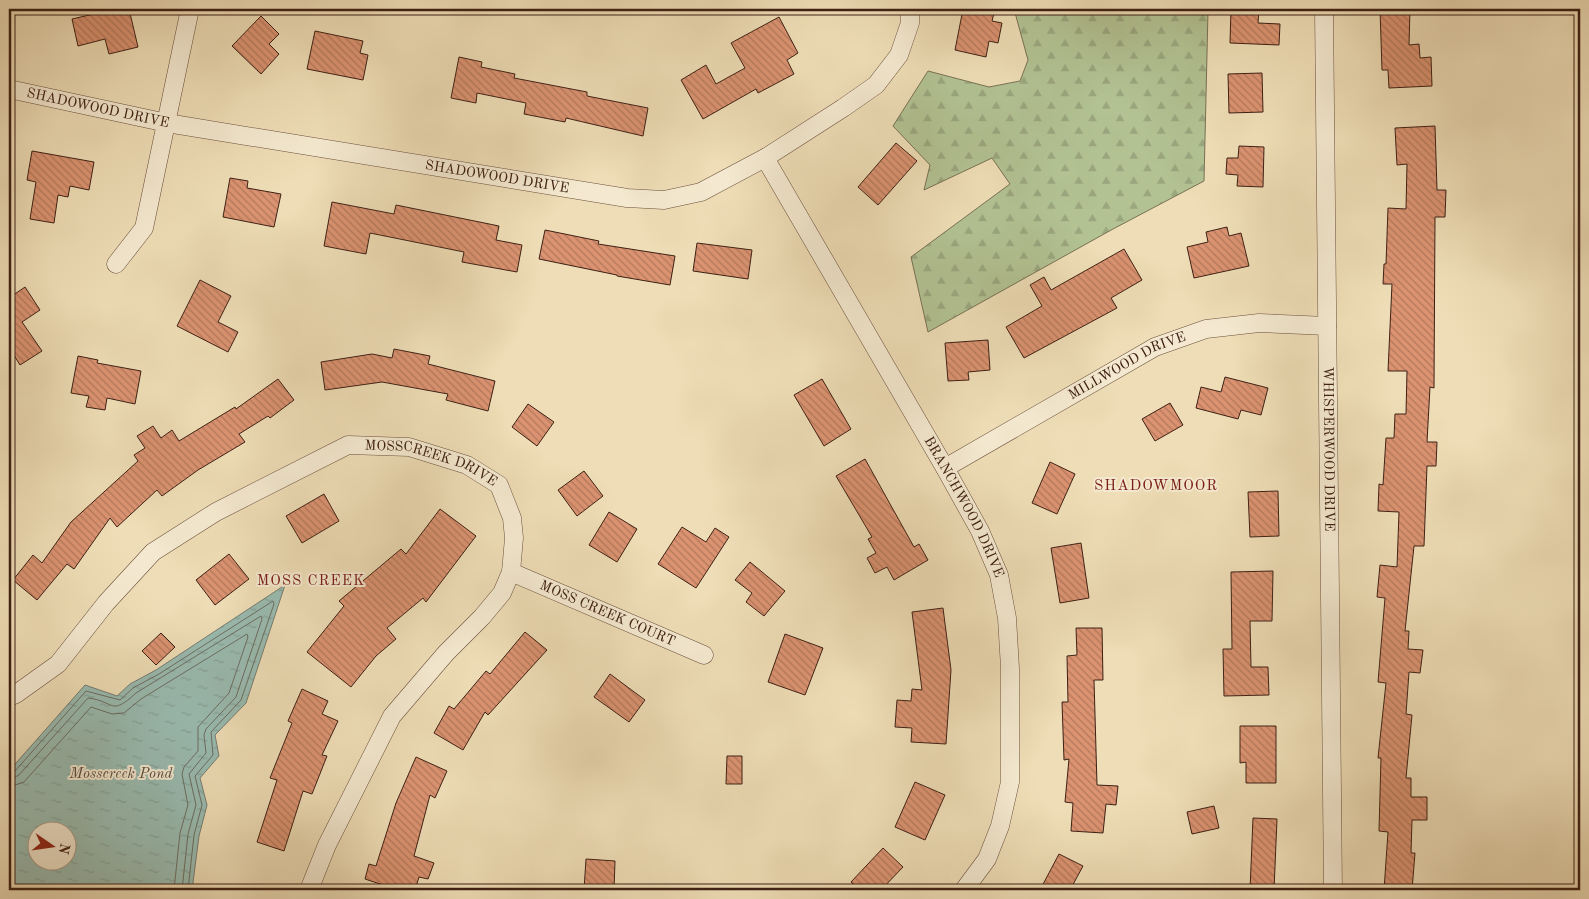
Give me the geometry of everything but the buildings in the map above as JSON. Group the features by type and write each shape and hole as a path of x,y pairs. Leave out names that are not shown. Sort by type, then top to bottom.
{"street":[{"path":"116,264 144,228 190,9"},
{"name":"SHADOWOOD DRIVE","path":"9,89 167,123 627,198 664,200 701,192 764,158 876,85 899,55 910,23 910,9"},
{"name":"WHISPERWOOD DRIVE","path":"1324,9 1333,890"},
{"name":"BRANCHWOOD DRIVE","path":"764,158 945,468 980,531 999,575 1007,618 1010,668 1010,782 1000,826 987,859 964,890"},
{"name":"MILLWOOD DRIVE","path":"945,468 1155,347 1206,329 1259,323 1327,326"},
{"name":"MOSSCREEK DRIVE","path":"9,697 58,664 106,603 153,552 216,512 348,445 409,447 467,465 500,485 512,518 514,538 512,572 502,592 482,617 446,653 392,716 331,837 309,890"},
{"name":"MOSS CREEK COURT","path":"512,572 704,655"}],"green space":[{"path":"1014,9 1207,9 1204,181 1113,229 928,332 911,257 1010,184 992,158 924,190 930,165 893,126 928,71 989,87 1020,81 1028,60"}],"water":[{"name":"Mosscreek Pond","path":"285,585 246,703 215,735 219,756 200,778 207,805 199,836 192,890 9,890 9,771 85,685 117,696 130,684 156,670"}],"district":[{"name":"SHADOWMOOR","path":"1156,486"},
{"name":"MOSS CREEK","path":"311,581"}]}
